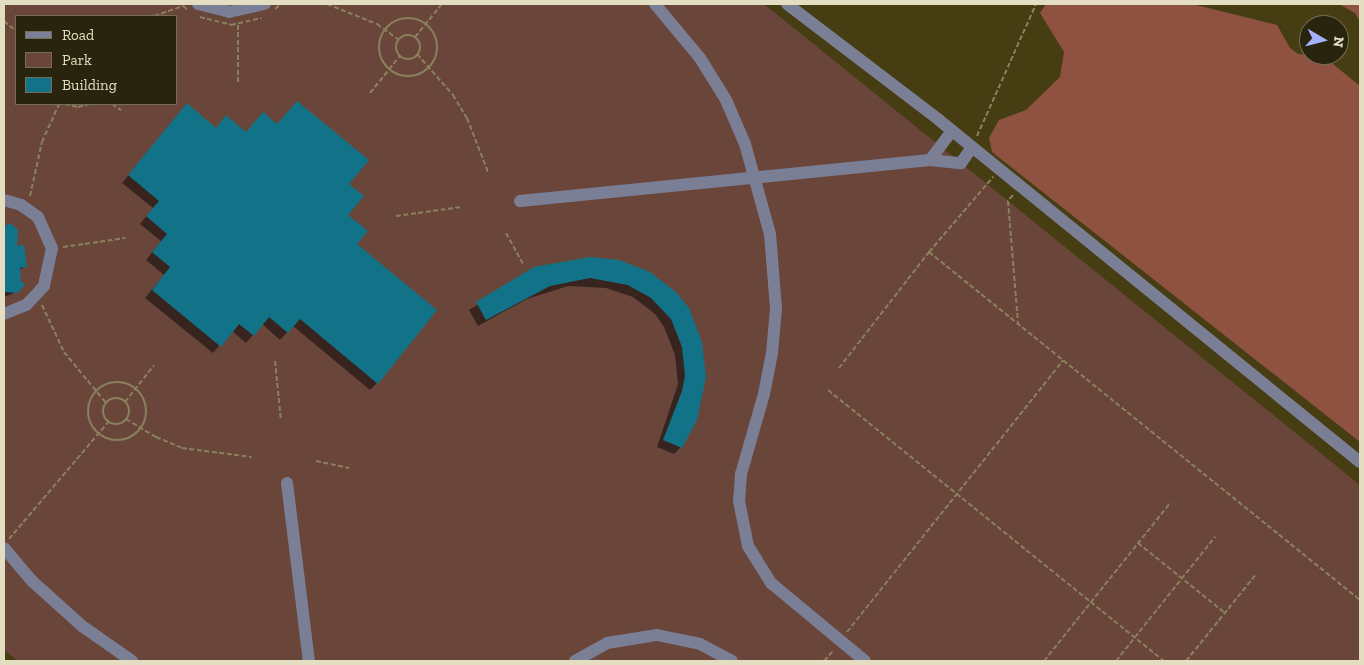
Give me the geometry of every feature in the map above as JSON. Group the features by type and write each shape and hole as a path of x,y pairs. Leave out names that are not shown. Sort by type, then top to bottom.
{"street":[{"path":"198,4 229,12 265,4"},
{"path":"654,4 700,58 726,100 745,144 770,234 776,309 764,394 741,474 739,501 742,525 748,546 771,583 865,661"},
{"path":"787,4 1000,169 1360,462"},
{"path":"930,160 952,131"},
{"path":"520,201 930,160 961,163 972,147"},
{"path":"4,200 21,204 38,217 52,248 49,274 40,292 26,305 4,314"},
{"path":"287,483 309,661"},
{"path":"4,547 32,581 82,626 132,661"},
{"path":"575,661 606,643 657,635 700,644 732,661"}],"path":[{"path":"327,4 385,29 398,38"},
{"path":"415,37 442,4"},
{"path":"972,147 1036,4"},
{"path":"404,18 425,24 436,44 429,65 410,76 389,69 379,50 385,29 404,18"},
{"path":"4,21 15,30"},
{"path":"238,25 238,83"},
{"path":"408,34 415,37 419,43 417,54 407,59 400,56 395,46 398,38 408,34"},
{"path":"417,54 429,65 467,118 488,172"},
{"path":"370,93 400,56"},
{"path":"69,105 78,107 86,105"},
{"path":"114,105 121,110"},
{"path":"839,368 929,252 1000,169"},
{"path":"1018,323 1008,201 1021,186"},
{"path":"396,216 461,207"},
{"path":"506,233 523,264"},
{"path":"60,247 125,238"},
{"path":"929,252 1360,600"},
{"path":"824,661 1063,360"},
{"path":"275,361 280,421"},
{"path":"125,402 154,365"},
{"path":"119,382 136,389 145,402 144,420 140,428 121,440 99,434 88,413 95,391 102,385 119,382"},
{"path":"828,390 1164,661"},
{"path":"114,398 125,402 129,408 126,419 120,423 109,421 104,415 106,403 114,398"},
{"path":"126,419 140,428 182,448 251,457"},
{"path":"4,547 109,421"},
{"path":"316,461 348,468"},
{"path":"1044,661 1171,502"},
{"path":"1116,661 1215,538"},
{"path":"1138,543 1225,613"},
{"path":"1186,661 1257,572"}],"green space":[{"path":"4,4 764,4 1360,485 1360,661 18,661 4,650"}],"shaded area":[{"path":"1046,4 1192,4 1277,25 1290,48 1299,54 1299,65 1334,65 1360,86 1360,442 992,152 989,138 999,120 1026,110 1060,77 1064,52 1040,13"},
{"path":"1339,4 1360,4 1360,22 1355,13"}],"building":[{"path":"297,101 369,160 349,184 364,196 348,215 368,231 357,244 437,310 378,384 300,319 288,333 269,317 254,336 239,324 221,347 152,290 170,267 152,252 167,234 146,216 159,201 128,175 187,103 216,128 226,115 246,132 263,112 277,124"},
{"path":"10,223 18,230 17,246 24,245 27,267 20,268 21,282 25,284 18,293 4,292 4,227"},
{"path":"590,257 619,260 650,272 677,293 689,308 702,342 706,377 697,420 682,448 663,440 682,391 685,376 682,347 671,319 651,298 628,285 590,278 550,286 486,320 476,302 534,267"}]}
